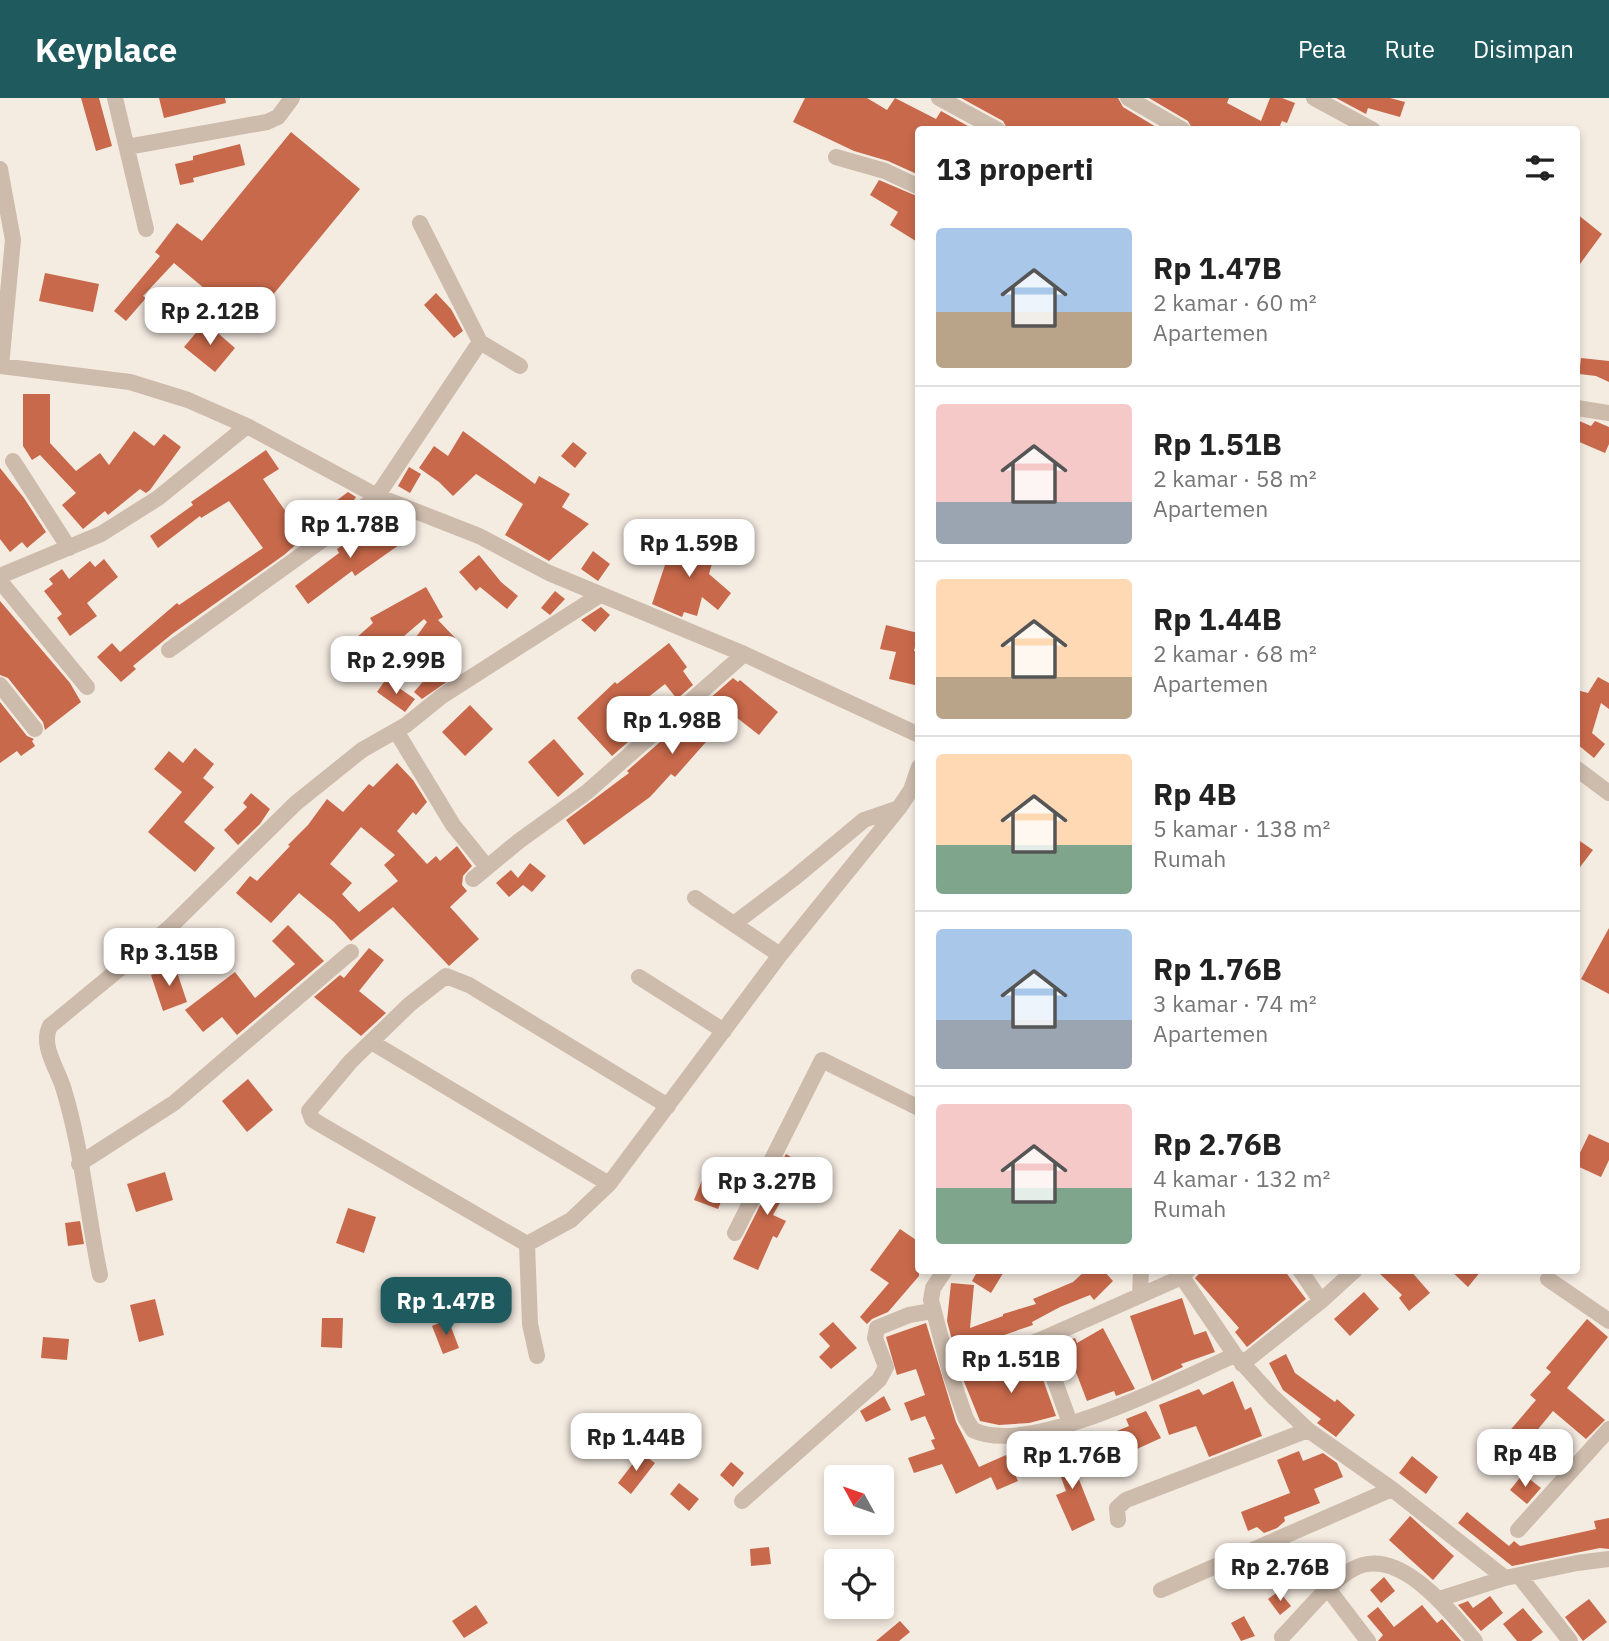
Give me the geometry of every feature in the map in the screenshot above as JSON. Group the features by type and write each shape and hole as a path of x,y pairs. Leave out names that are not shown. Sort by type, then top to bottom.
{"street":[{"path":"115,98 146,229"},
{"path":"127,147 267,122 278,117 292,98"},
{"path":"939,98 991,126"},
{"path":"1128,98 1176,126"},
{"path":"1314,98 1366,126"},
{"path":"836,158 886,170 915,185"},
{"path":"0,169 13,240 1,366 130,382 188,400 247,426 377,496 479,537 600,595 744,654 915,733"},
{"path":"420,223 480,342 520,366"},
{"path":"169,650 339,528 377,496 480,342"},
{"path":"1580,408 1609,413"},
{"path":"87,687 0,578 101,534 158,498 247,426"},
{"path":"13,461 69,548"},
{"path":"100,1275 65,1093 47,1047 45,1035 50,1026 169,928 296,803 362,750 396,731 442,696 600,595"},
{"path":"473,879 587,792 744,654"},
{"path":"0,685 35,730"},
{"path":"396,731 453,825 487,867"},
{"path":"1580,771 1609,793"},
{"path":"527,1244 571,1220 609,1184 780,954 899,808 915,778"},
{"path":"735,923 864,820 899,808"},
{"path":"695,898 780,954"},
{"path":"79,1164 174,1103 351,952"},
{"path":"527,1244 312,1119 310,1111 319,1097 351,1061 434,983 446,976 452,976 668,1106"},
{"path":"639,977 724,1031"},
{"path":"373,1043 609,1184"},
{"path":"735,1233 822,1060 915,1106"},
{"path":"527,1244 530,1324 537,1356"},
{"path":"942,1274 933,1289 933,1311 966,1419 977,1432 1012,1436 1070,1423 1119,1408 1239,1359 1321,1301 1351,1274"},
{"path":"1140,1296 1141,1274"},
{"path":"950,1373 1040,1340 1140,1296 1180,1274"},
{"path":"1183,1274 1239,1359 1308,1430 1513,1578 1570,1641"},
{"path":"1303,1274 1321,1301"},
{"path":"1548,1279 1609,1321"},
{"path":"743,1501 879,1380 886,1367 875,1338 877,1328 909,1315 933,1311"},
{"path":"1040,1340 1070,1423"},
{"path":"1518,1530 1609,1429"},
{"path":"1118,1520 1117,1508 1126,1500 1308,1430"},
{"path":"1161,1590 1392,1489"},
{"path":"1439,1599 1513,1578 1577,1563 1609,1559"},
{"path":"1281,1640 1354,1568 1374,1563 1399,1571 1439,1599 1475,1641"},
{"path":"1329,1590 1368,1641"}],"building":[{"path":"81,98 99,98 112,146 96,151"},
{"path":"159,98 225,98 226,103 164,118"},
{"path":"805,98 867,98 887,110 895,98 936,119 941,111 968,126 915,126 915,173 888,161 854,151 793,122"},
{"path":"961,98 1118,98 1123,107 1154,126 1006,126 1003,121"},
{"path":"1149,98 1229,98 1227,103 1261,121 1270,98 1282,98 1295,103 1287,123 1282,121 1280,126 1191,126 1188,121"},
{"path":"1336,98 1390,98 1405,102 1400,117 1368,108 1366,114"},
{"path":"291,132 360,189 248,325 174,263 143,296 146,298 126,321 114,311 160,256 155,252 177,223 202,241"},
{"path":"240,144 245,165 193,178 194,182 180,185 175,164 193,160 193,156"},
{"path":"879,180 915,195 915,241 890,225 898,212 870,195"},
{"path":"1580,216 1602,234 1580,264"},
{"path":"45,273 99,284 93,312 39,301"},
{"path":"436,293 451,309 463,331 454,338 424,305"},
{"path":"205,322 235,348 215,372 184,347"},
{"path":"1581,358 1609,361 1609,382 1596,376 1580,374"},
{"path":"23,394 50,394 50,443 76,471 100,453 109,465 134,431 154,446 164,434 181,447 150,490 146,493 140,489 108,515 105,511 83,529 62,505 76,493 40,455 32,460 23,446"},
{"path":"1580,421 1591,426 1595,421 1609,427 1609,444 1605,453 1580,442"},
{"path":"463,431 535,484 539,476 570,494 562,507 589,524 549,561 505,535 523,504 476,474 453,496 419,468 434,446 448,456"},
{"path":"573,442 587,453 575,468 561,456"},
{"path":"266,450 279,469 263,479 293,522 296,520 308,534 284,555 172,634 133,666 136,669 121,682 97,657 112,643 120,652 177,603 179,605 263,548 229,501 201,518 200,516 158,548 150,536 193,505 191,502"},
{"path":"409,467 421,474 410,493 398,486"},
{"path":"0,468 46,532 27,548 22,542 10,552 0,539"},
{"path":"348,492 356,497 351,504 315,532 308,522"},
{"path":"381,518 399,545 355,576 352,571 308,604 295,586 339,553 337,549"},
{"path":"675,535 717,547 709,574 731,593 718,610 702,597 697,616 684,612 682,617 652,604"},
{"path":"593,551 610,564 598,581 581,569"},
{"path":"479,555 501,582 518,596 507,609 480,587 476,591 459,572"},
{"path":"104,559 118,577 87,603 97,616 70,636 57,618 62,614 44,591 53,584 49,579 62,569 69,579 90,561 95,567"},
{"path":"426,587 443,617 438,620 459,642 444,656 461,672 422,699 414,692 427,677 403,655 427,622 424,619 356,677 337,655 373,623 370,618"},
{"path":"555,591 565,599 550,615 541,608"},
{"path":"0,601 70,683 81,702 45,730 43,722 8,678 0,675"},
{"path":"601,607 610,615 595,632 581,620"},
{"path":"886,625 915,632 915,685 889,679 896,652 880,649"},
{"path":"669,643 687,667 683,671 693,685 677,699 665,684 637,706 652,721 612,756 577,718 615,682 617,684"},
{"path":"1598,677 1609,683 1609,709 1601,703 1592,733 1605,744 1594,758 1580,746 1580,691 1588,693"},
{"path":"733,678 738,682 740,680 778,712 759,735 736,717 718,739 713,734 675,777 671,774 650,797 584,845 566,820 629,773 627,771"},
{"path":"386,679 415,699 405,712 377,692"},
{"path":"0,702 27,736 34,739 32,741 35,746 21,756 17,751 0,763"},
{"path":"470,705 493,729 465,756 442,732"},
{"path":"554,739 584,774 558,797 528,762"},
{"path":"195,748 214,764 203,778 214,787 184,822 215,848 195,872 148,832 182,792 154,769 169,751 183,763"},
{"path":"397,763 413,780 427,802 416,815 413,812 397,831 427,864 436,856 440,861 457,846 472,866 463,876 462,885 467,891 450,907 479,939 449,966 393,907 351,941 334,922 299,893 271,923 236,893 250,876 257,881 308,825 327,799 343,812 369,784 373,787","holes":["361,827 395,855 384,865 398,881 359,912 342,894 352,883 330,864"]},
{"path":"251,793 270,809 260,824 238,845 224,830 247,807 243,803"},
{"path":"1580,841 1593,850 1580,867"},
{"path":"530,863 546,876 532,892 523,885 509,897 496,883 511,870 518,878"},
{"path":"288,925 324,961 237,1035 222,1017 203,1032 185,1010 235,972 255,998 295,964 272,941"},
{"path":"1609,928 1609,994 1581,979"},
{"path":"369,948 384,960 359,991 386,1013 361,1036 314,997 340,975 344,978"},
{"path":"175,966 187,1002 163,1011 151,975"},
{"path":"248,1079 273,1110 247,1132 222,1101"},
{"path":"1589,1134 1609,1143 1609,1160 1601,1177 1580,1167 1580,1153"},
{"path":"786,1154 802,1164 773,1215 786,1221 777,1238 773,1236 758,1270 733,1259"},
{"path":"707,1168 731,1177 718,1209 694,1200"},
{"path":"165,1172 173,1200 136,1212 127,1184"},
{"path":"348,1208 376,1217 364,1253 336,1243"},
{"path":"80,1221 84,1244 68,1246 65,1223"},
{"path":"900,1229 915,1239 915,1274 919,1276 888,1312 867,1324 860,1317 889,1283 870,1270"},
{"path":"976,1274 1003,1274 991,1293 972,1281"},
{"path":"1082,1274 1107,1274 1113,1281 1094,1300 1090,1295 1060,1307 1032,1322 1033,1325 978,1344 980,1351 957,1359 947,1321 951,1283 974,1285 970,1328 1036,1304 1033,1299 1073,1282"},
{"path":"1199,1274 1287,1274 1306,1299 1247,1347 1235,1332 1239,1328 1195,1278"},
{"path":"1380,1274 1413,1274 1430,1293 1409,1311 1399,1298 1402,1295"},
{"path":"1454,1274 1479,1274 1468,1287"},
{"path":"1364,1292 1379,1309 1350,1336 1334,1319"},
{"path":"1182,1298 1194,1335 1206,1331 1215,1352 1181,1364 1183,1367 1152,1381 1130,1316"},
{"path":"155,1299 164,1335 139,1342 130,1305"},
{"path":"322,1318 343,1318 342,1348 321,1347"},
{"path":"448,1319 459,1348 443,1354 432,1326"},
{"path":"1587,1319 1608,1337 1567,1388 1605,1420 1586,1439 1553,1411 1512,1461 1488,1443 1500,1429 1507,1434 1536,1400 1530,1395 1551,1372 1546,1368"},
{"path":"833,1322 857,1348 831,1369 819,1357 830,1346 819,1334"},
{"path":"926,1323 956,1422 979,1467 1006,1455 1018,1481 997,1490 991,1477 956,1494 942,1464 914,1473 908,1458 935,1449 931,1440 935,1439 925,1416 911,1421 904,1403 925,1395 916,1369 897,1375 886,1337"},
{"path":"1103,1328 1135,1389 1116,1396 1114,1391 1087,1401 1074,1367 1070,1368 1062,1342 1075,1338 1077,1343"},
{"path":"43,1337 69,1339 67,1360 41,1358"},
{"path":"1286,1354 1295,1373 1335,1402 1337,1399 1355,1415 1336,1437 1317,1423 1321,1419 1283,1390 1269,1363"},
{"path":"1035,1357 1056,1416 1029,1423 999,1425 980,1421 963,1379"},
{"path":"1233,1381 1245,1410 1251,1407 1262,1436 1209,1457 1196,1426 1169,1435 1159,1405 1199,1389 1203,1395"},
{"path":"884,1396 891,1410 866,1422 860,1411"},
{"path":"1146,1411 1161,1438 1115,1459 1105,1436 1129,1426 1126,1419"},
{"path":"1065,1444 1095,1520 1072,1531 1056,1495 1066,1491 1051,1450"},
{"path":"1299,1451 1303,1461 1323,1453 1337,1463 1343,1477 1314,1489 1320,1503 1284,1517 1285,1521 1277,1528 1264,1533 1257,1527 1248,1531 1241,1512 1290,1493 1277,1460"},
{"path":"641,1453 655,1463 631,1494 618,1483"},
{"path":"1412,1456 1438,1477 1426,1494 1399,1473"},
{"path":"731,1462 744,1473 733,1487 720,1475"},
{"path":"1523,1474 1541,1488 1527,1504 1510,1490"},
{"path":"679,1483 699,1499 689,1511 670,1494"},
{"path":"1467,1512 1509,1546 1514,1541 1520,1546 1596,1529 1594,1521 1609,1518 1609,1549 1600,1548 1512,1566 1458,1523"},
{"path":"1410,1516 1454,1556 1433,1580 1389,1540"},
{"path":"769,1547 771,1564 751,1566 750,1549"},
{"path":"1384,1577 1395,1591 1381,1603 1370,1590"},
{"path":"1279,1591 1291,1606 1280,1615 1268,1599"},
{"path":"1490,1596 1503,1613 1481,1631 1458,1605 1468,1601 1473,1608"},
{"path":"1589,1599 1607,1622 1583,1641 1565,1617"},
{"path":"476,1605 488,1623 464,1638 452,1621"},
{"path":"1422,1605 1437,1623 1442,1619 1461,1641 1378,1641 1383,1635 1367,1616 1378,1607 1394,1627"},
{"path":"1523,1608 1543,1632 1531,1641 1517,1641 1503,1624"},
{"path":"1244,1616 1255,1636 1241,1641 1231,1623"},
{"path":"900,1621 910,1632 899,1641 876,1641"}]}
